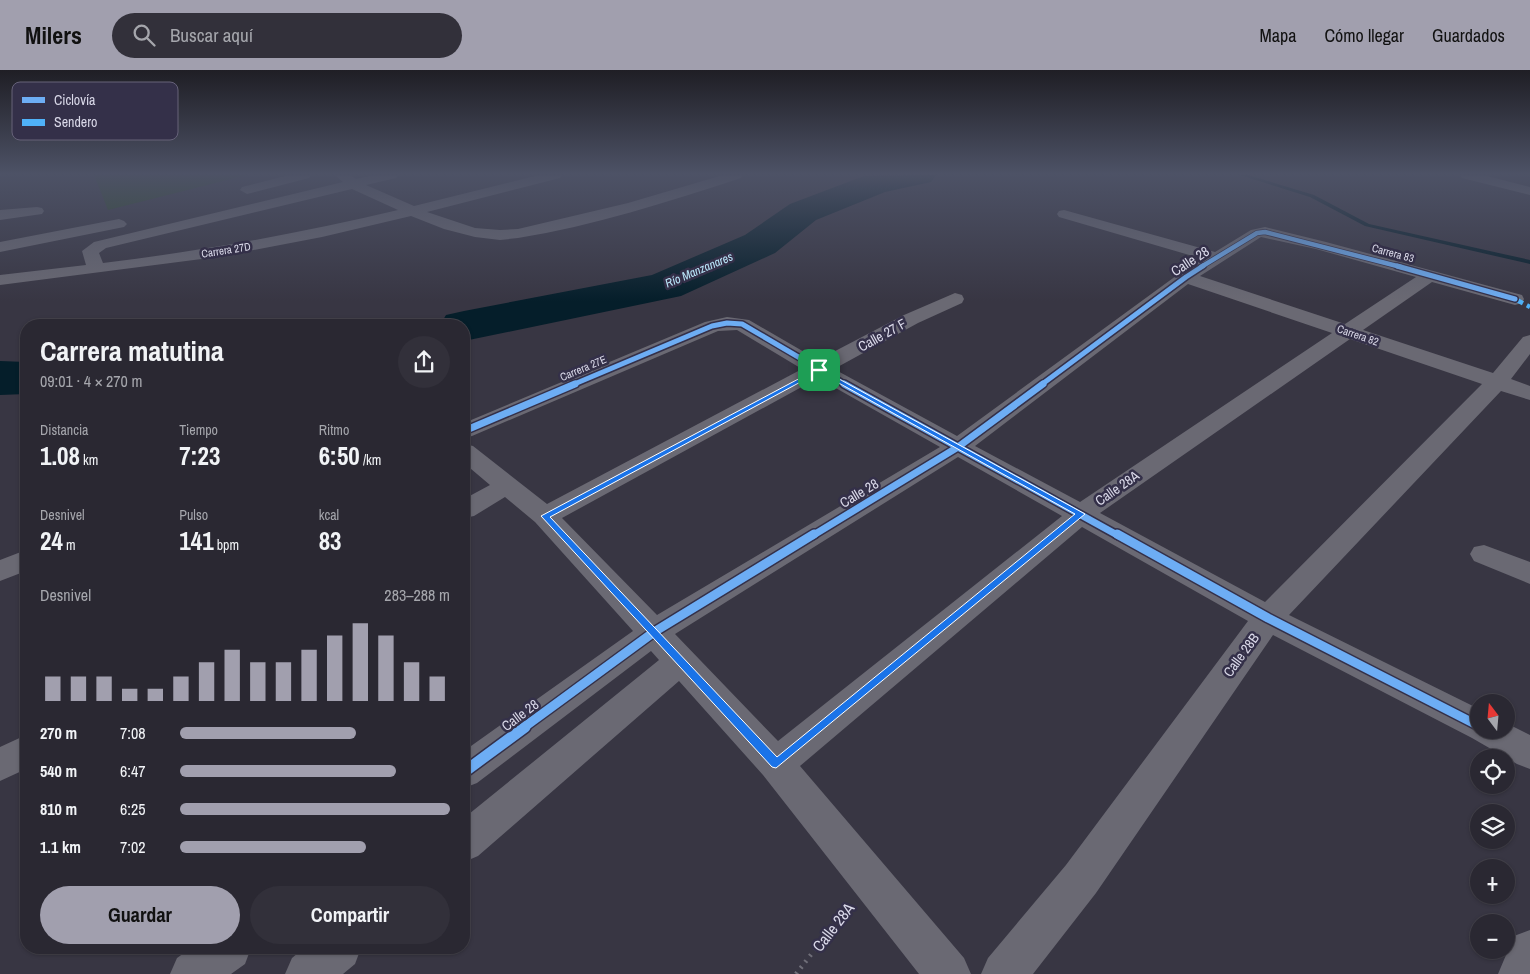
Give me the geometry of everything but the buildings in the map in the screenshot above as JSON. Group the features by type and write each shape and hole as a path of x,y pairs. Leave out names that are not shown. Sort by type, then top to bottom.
{"street":[{"path":"96,268 90,250 92,248 206,217"},
{"name":"Carrera 27D","path":"0,280 217,252 272,243 386,217"},
{"path":"430,217 466,230 500,235 522,233 588,217"},
{"path":"1075,217 1217,258"},
{"path":"0,247 132,221 140,235"},
{"name":"Calle 28","path":"470,768 654,632 958,447 1186,277 1257,233 1265,232"},
{"name":"Carrera 83","path":"1265,232 1515,299"},
{"name":"Calle 28A","path":"776,764 1081,514 1430,275"},
{"name":"Carrera 82","path":"1186,277 1530,393"},
{"name":"Calle 27 F","path":"545,516 911,319 955,299"},
{"name":"Carrera 27E","path":"470,428 712,326 727,323 742,324 819,370 1268,618 1470,721"},
{"name":"Calle 28B","path":"1004,974 1081,880 1268,618 1497,382 1530,341"},
{"path":"470,457 545,516 776,764 948,974"},
{"path":"470,507 508,486"},
{"path":"1484,554 1530,574"},
{"path":"0,571 20,563"},
{"path":"470,838 680,661"},
{"path":"1503,739 1530,753"},
{"path":"0,765 20,754"},
{"path":"1521,974 1530,952"},
{"path":"193,974 221,954"},
{"path":"308,974 332,954"}],"waterway":[{"name":"Río Manzanares","path":"470,325 665,286 760,244 796,217"},
{"path":"1352,217 1367,225 1530,262"},
{"name":"Río Manzanares","path":"0,378 20,378"}],"marked path":[{"path":"1515,299 1530,307"}],"cycle path":[{"path":"470,768 654,632 958,447 1186,277 1257,233 1265,232 1320,245 1515,299"},
{"path":"470,428 712,326 727,323 742,324 819,370 1268,618 1470,721"}],"route":[{"path":"819,370 1081,514 776,764 545,516 819,370"}]}
